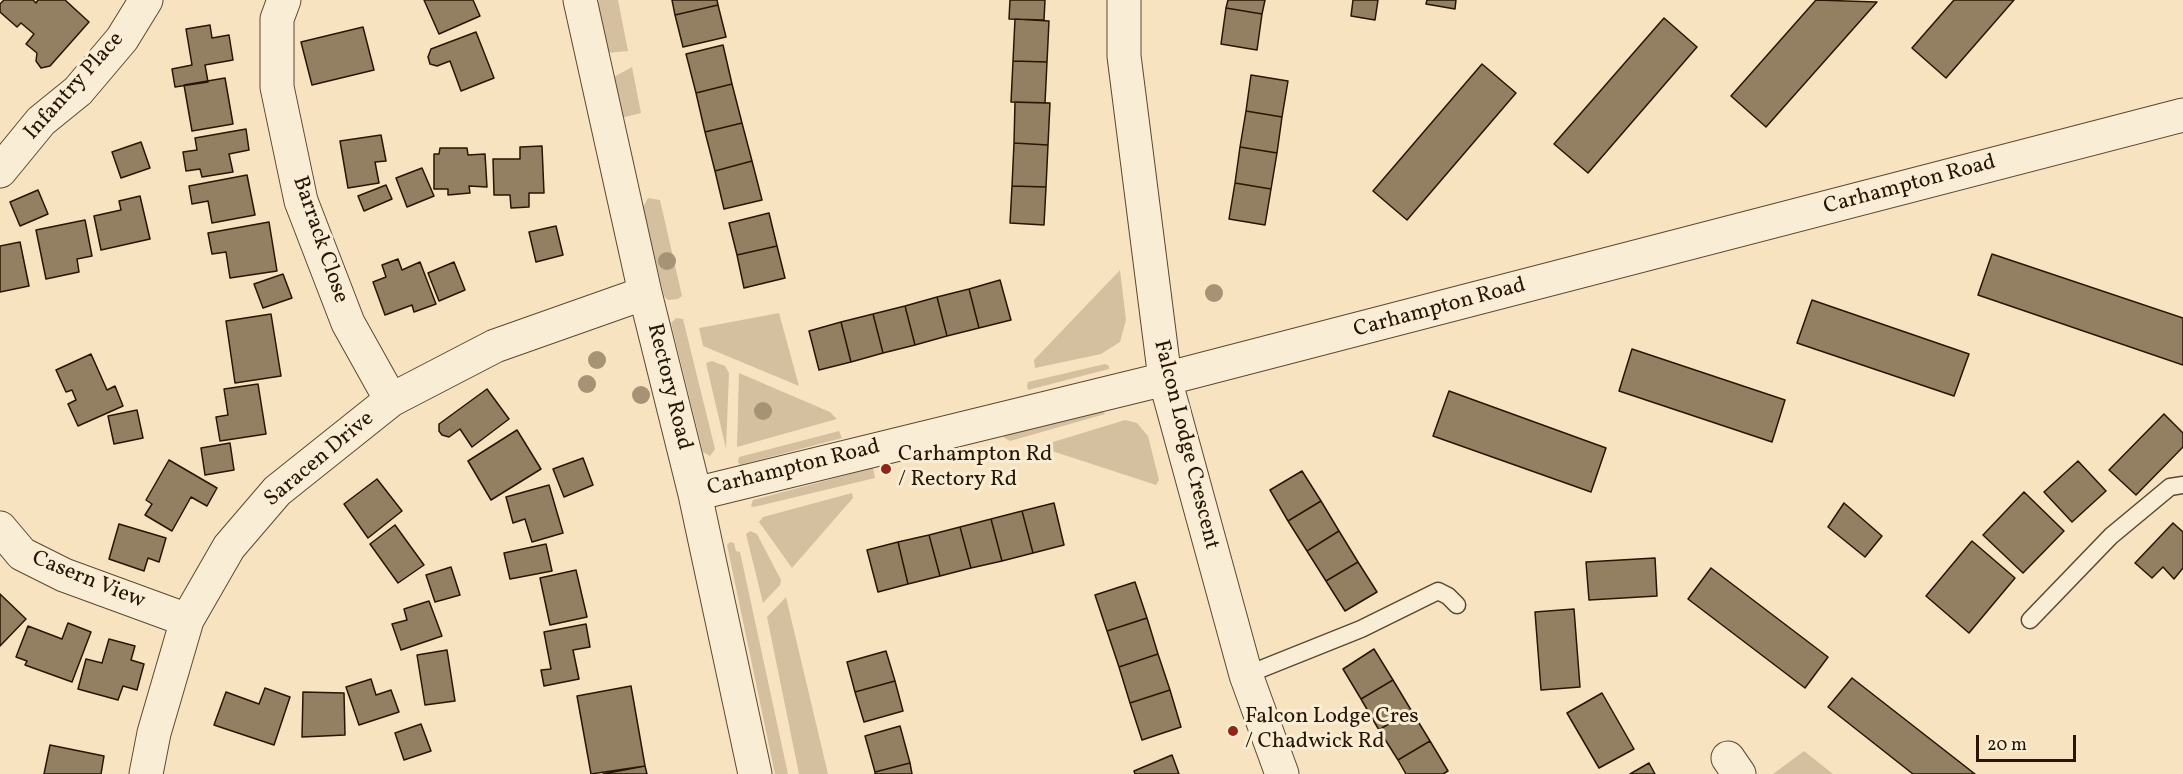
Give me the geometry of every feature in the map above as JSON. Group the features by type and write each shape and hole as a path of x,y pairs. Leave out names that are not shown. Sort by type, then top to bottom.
{"street":[{"name":"Infantry Place","path":"0,171 40,121 78,92 122,39 146,0"},
{"name":"Barrack Close","path":"284,0 277,19 277,87 301,201 348,323 391,400"},
{"name":"Rectory Road","path":"580,0 645,293 695,494 755,774"},
{"name":"Falcon Lodge Crescent","path":"1124,0 1124,56 1165,379 1246,675 1282,774"},
{"name":"Carhampton Road","path":"695,494 1165,379 2183,115"},
{"name":"Saracen Drive","path":"146,774 154,733 187,620 229,547 277,492 391,400 495,346 645,293"},
{"name":"Casern View","path":"0,528 22,554 53,570 102,591 187,620"}],"lane":[{"path":"2030,620 2111,536 2170,487 2183,484"},
{"path":"1246,675 1361,629 1438,591 1448,596 1457,605"}],"shaded area":[{"path":"618,0 628,51 607,53 597,1"},
{"path":"632,67 641,113 621,118 612,78"},
{"path":"648,198 660,200 682,296 678,299 668,300 664,296 643,207"},
{"path":"1120,270 1126,320 1120,342 1101,354 1035,368 1034,360"},
{"path":"779,313 799,386 703,346 699,328"},
{"path":"676,318 683,319 715,449 710,456 703,452 671,323"},
{"path":"712,361 725,366 729,373 726,449 706,363"},
{"path":"1105,364 1109,366 1109,369 1028,390 1028,382"},
{"path":"739,373 830,412 837,419 737,447"},
{"path":"1103,410 1105,414 1010,441 1003,437 1008,433"},
{"path":"1125,420 1137,423 1148,436 1159,480 1156,485 1052,451 1049,448 1053,442"},
{"path":"839,431 842,438 740,465 738,462 739,457"},
{"path":"873,468 875,478 751,506 753,500"},
{"path":"852,493 853,498 792,568 759,522 763,517"},
{"path":"750,531 757,534 781,580 780,585 763,603 746,534"},
{"path":"730,542 734,543 736,551 740,552 788,774 775,774 727,545"},
{"path":"786,597 828,774 799,774 767,617"},
{"path":"1804,751 1833,774 1773,774"}],"building":[{"path":"4,0 33,0 36,3 38,0 65,0 89,22 50,66 41,68 36,61 37,53 26,44 34,34 21,23 17,27 0,12 0,4"},
{"path":"424,0 473,0 480,16 439,34"},
{"path":"672,0 717,0 718,5 675,15"},
{"path":"1010,0 1045,0 1044,20 1009,19"},
{"path":"1228,0 1265,0 1262,14 1226,8"},
{"path":"1353,0 1378,0 1375,20 1351,16"},
{"path":"1427,0 1456,0 1455,9 1426,4"},
{"path":"1816,0 1877,2 1766,127 1731,96"},
{"path":"1954,0 2014,0 1946,78 1912,48"},
{"path":"718,5 726,37 683,47 675,15"},
{"path":"1226,8 1262,14 1257,50 1221,44"},
{"path":"1664,18 1697,47 1588,173 1554,144"},
{"path":"1015,19 1049,21 1047,62 1013,61"},
{"path":"210,25 212,38 229,35 233,60 205,65 208,82 175,87 172,69 192,65 186,29"},
{"path":"363,27 374,70 312,85 301,42"},
{"path":"476,32 494,78 461,91 450,61 437,66 430,64 428,57 431,49"},
{"path":"723,45 732,84 696,93 686,54"},
{"path":"1013,61 1047,62 1045,103 1011,102"},
{"path":"1482,64 1516,93 1407,220 1373,191"},
{"path":"1251,75 1288,81 1282,117 1246,111"},
{"path":"225,78 233,124 192,131 184,85"},
{"path":"732,84 742,123 705,132 696,93"},
{"path":"1015,102 1050,103 1048,145 1014,143"},
{"path":"1246,111 1282,117 1277,153 1240,147"},
{"path":"742,123 752,161 715,171 705,132"},
{"path":"246,129 249,150 229,154 233,172 202,177 200,169 186,171 183,152 197,150 195,138"},
{"path":"381,135 386,161 375,162 379,183 348,188 340,141"},
{"path":"141,142 150,168 121,178 112,152"},
{"path":"1014,143 1048,145 1046,187 1012,186"},
{"path":"542,146 544,193 529,193 529,207 511,208 510,195 494,195 493,159 520,159 520,147"},
{"path":"1240,147 1277,153 1271,189 1235,183"},
{"path":"440,148 467,148 468,155 485,154 487,187 469,186 470,193 448,195 448,189 434,189 434,154 439,154"},
{"path":"752,161 762,200 724,209 715,171"},
{"path":"422,168 434,196 407,207 396,178"},
{"path":"247,175 255,215 212,223 208,201 192,204 189,186"},
{"path":"1235,183 1271,189 1265,225 1229,219"},
{"path":"386,185 392,199 364,211 358,196"},
{"path":"1012,186 1046,187 1044,225 1010,223"},
{"path":"38,190 48,214 20,226 10,202"},
{"path":"140,196 150,239 101,250 94,216 121,210 119,201"},
{"path":"769,213 777,246 737,255 729,223"},
{"path":"85,220 92,256 77,259 79,272 46,279 36,230"},
{"path":"269,222 277,271 230,278 226,252 212,254 208,233"},
{"path":"556,226 563,255 536,262 529,232"},
{"path":"20,242 29,286 0,292 0,246"},
{"path":"777,246 785,278 744,288 737,255"},
{"path":"1992,254 2183,318 2183,365 1978,295"},
{"path":"398,259 402,270 420,262 436,304 414,312 412,305 385,315 373,282 386,277 382,265"},
{"path":"454,262 465,290 439,301 428,273"},
{"path":"283,274 292,298 263,308 254,284"},
{"path":"1000,280 1011,320 979,328 969,289"},
{"path":"969,289 979,328 947,336 937,297"},
{"path":"937,297 947,336 915,345 905,306"},
{"path":"1812,300 1969,354 1954,396 1797,343"},
{"path":"905,306 915,345 883,353 873,314"},
{"path":"271,314 281,376 235,383 226,321"},
{"path":"873,314 883,353 851,362 841,322"},
{"path":"841,322 851,362 819,370 809,331"},
{"path":"1632,349 1785,400 1772,442 1619,391"},
{"path":"91,354 107,390 115,386 123,406 78,426 68,404 76,400 72,390 66,392 56,370"},
{"path":"258,384 266,434 220,441 216,417 228,415 224,389"},
{"path":"487,389 509,419 472,447 460,429 449,437 442,435 439,431 439,424"},
{"path":"1449,391 1606,448 1591,492 1433,436"},
{"path":"137,410 143,438 114,444 108,416"},
{"path":"2164,414 2183,433 2183,447 2136,495 2109,470"},
{"path":"517,430 541,469 491,500 468,461"},
{"path":"230,443 234,470 205,475 201,448"},
{"path":"583,458 593,485 564,497 553,469"},
{"path":"169,460 217,488 207,506 191,497 172,531 145,515 152,504 146,500"},
{"path":"2078,461 2106,491 2072,522 2044,492"},
{"path":"1302,471 1321,501 1288,521 1270,490"},
{"path":"377,479 402,511 368,538 344,504"},
{"path":"549,485 563,533 532,542 525,519 513,523 506,497"},
{"path":"2024,492 2064,531 2023,573 1983,535"},
{"path":"1321,501 1339,531 1307,551 1288,521"},
{"path":"1054,503 1064,545 1033,553 1022,511"},
{"path":"1844,503 1882,536 1865,557 1828,527"},
{"path":"1022,511 1033,553 1002,561 991,519"},
{"path":"991,519 1002,561 971,568 960,527"},
{"path":"2173,523 2183,532 2183,568 2174,579 2163,567 2152,578 2135,563"},
{"path":"119,524 166,538 159,562 148,558 144,571 109,559"},
{"path":"395,525 424,565 398,583 370,544"},
{"path":"960,527 971,568 940,576 929,535"},
{"path":"1339,531 1358,562 1326,581 1307,551"},
{"path":"929,535 940,576 908,584 898,542"},
{"path":"1972,541 2015,578 1969,633 1926,596"},
{"path":"898,542 908,584 878,592 867,550"},
{"path":"546,544 552,571 510,579 504,553"},
{"path":"1655,558 1657,596 1589,600 1586,562"},
{"path":"1358,562 1377,592 1345,611 1326,581"},
{"path":"451,567 460,595 435,602 426,575"},
{"path":"1711,568 1828,657 1805,688 1688,599"},
{"path":"576,570 587,617 550,625 540,578"},
{"path":"1135,582 1147,618 1107,631 1095,595"},
{"path":"0,594 26,619 0,646"},
{"path":"429,601 442,636 401,650 392,624 407,620 404,609"},
{"path":"1574,609 1580,687 1541,690 1535,612"},
{"path":"1147,618 1158,654 1119,667 1107,631"},
{"path":"68,623 91,632 72,682 25,665 27,661 16,657 28,626 62,639"},
{"path":"586,624 590,647 573,650 579,679 544,686 541,670 551,669 544,632"},
{"path":"109,639 135,646 131,660 144,664 137,690 123,686 118,700 78,689 86,659 102,663"},
{"path":"1374,649 1393,680 1361,699 1343,669"},
{"path":"447,650 455,701 425,705 417,655"},
{"path":"886,651 895,681 855,692 847,662"},
{"path":"1158,654 1170,690 1130,703 1119,667"},
{"path":"1852,678 1975,774 1913,774 1828,707"},
{"path":"371,679 376,695 391,690 399,712 359,725 346,687"},
{"path":"1393,680 1411,710 1379,730 1361,699"},
{"path":"895,681 903,711 864,722 855,692"},
{"path":"631,686 645,766 591,774 577,696"},
{"path":"265,688 290,697 274,745 214,725 226,692 259,704"},
{"path":"1170,690 1181,727 1142,740 1130,703"},
{"path":"303,692 344,693 345,735 302,737"},
{"path":"1602,693 1634,749 1599,768 1567,713"},
{"path":"1411,710 1430,741 1398,760 1379,730"},
{"path":"421,724 431,751 404,760 395,733"},
{"path":"900,726 910,763 875,772 865,736"},
{"path":"1430,741 1448,771 1443,774 1406,774 1398,760"},
{"path":"50,745 104,756 101,774 44,774"},
{"path":"1172,755 1179,774 1135,774 1134,771"},
{"path":"910,763 912,774 875,774 875,772"},
{"path":"1649,763 1655,774 1630,774"},
{"path":"645,766 647,774 603,774"}],"place":[{"name":"Carhampton Rd / Rectory Rd","path":"886,469"},
{"name":"Falcon Lodge Cres / Chadwick Rd","path":"1233,731"}]}
